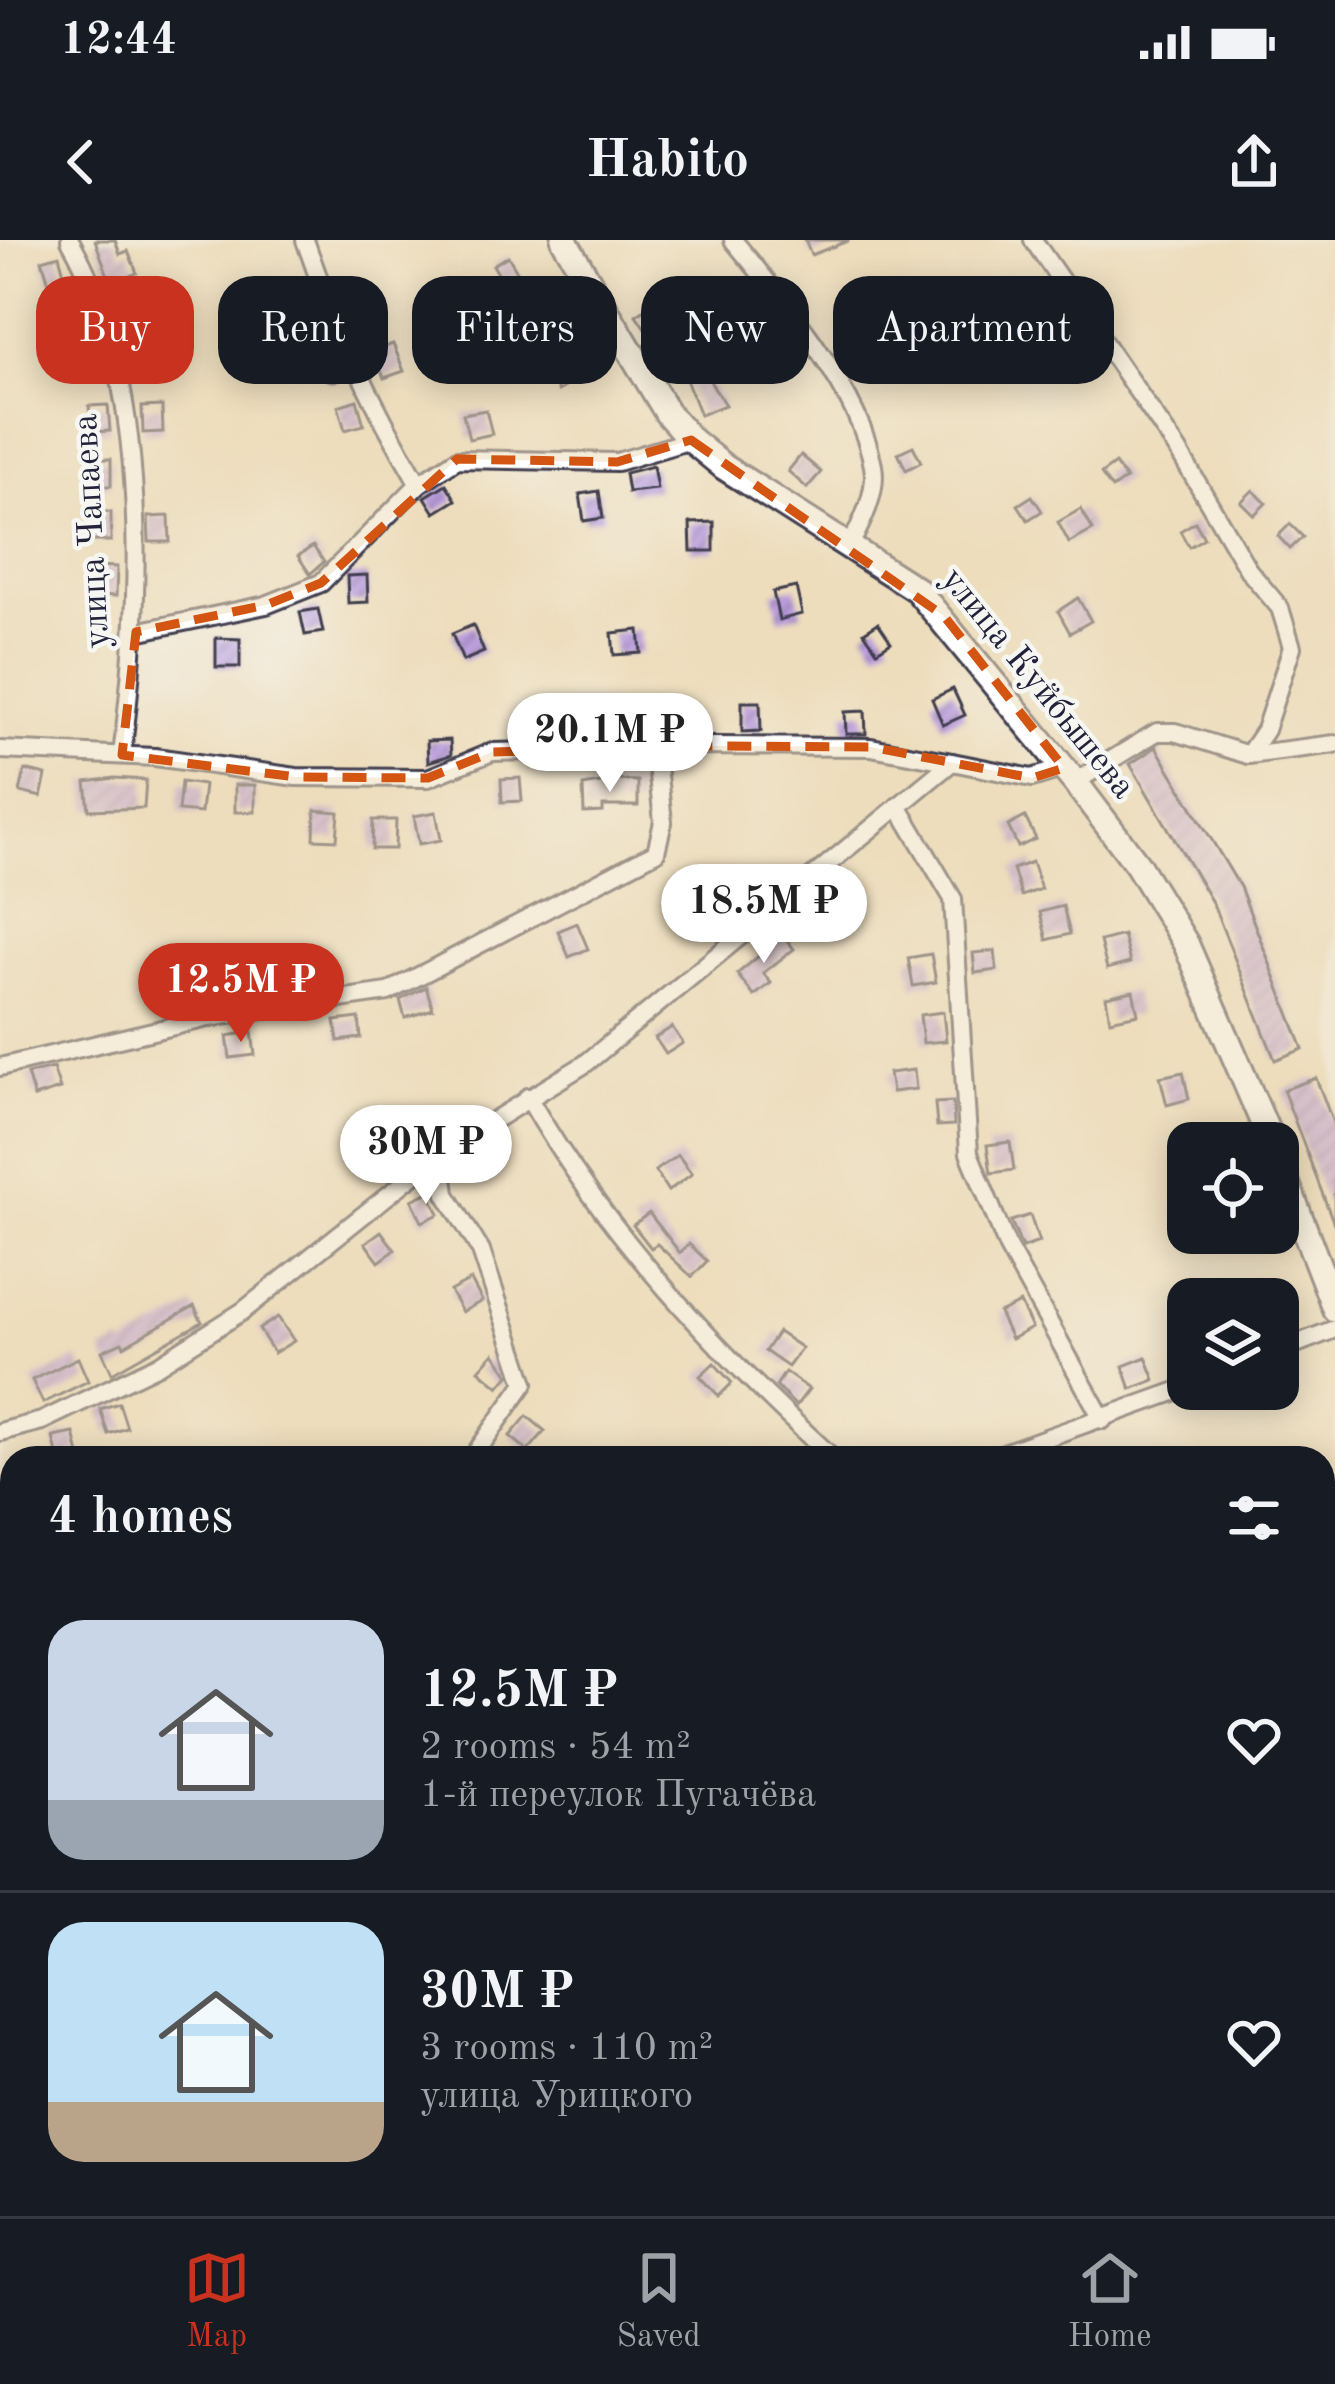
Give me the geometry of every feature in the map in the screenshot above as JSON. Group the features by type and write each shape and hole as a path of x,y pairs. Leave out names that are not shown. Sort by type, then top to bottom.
{"main road":[{"name":"улица Куйбышева","path":"564,240 668,414 691,440 724,467 917,590 944,616 1137,865 1186,944 1263,1122"},
{"path":"1299,1215 1335,1309"}],"street":[{"name":"улица Чапаева","path":"70,240 111,332 130,471 136,632 122,755"},
{"path":"305,240 378,414 419,484"},
{"path":"733,240 835,378 859,422 875,470 864,520 850,544"},
{"path":"1033,240 1178,450 1249,571 1280,608 1292,646 1265,730 1248,755"},
{"path":"136,632 266,605 321,583 419,484 457,459 617,462 691,440"},
{"path":"0,750 122,755 296,777 428,778 492,752 871,747 1032,778 1069,775 1157,732 1175,732 1248,755 1335,744"},
{"path":"0,1067 208,1018 388,992 656,852 663,821 655,748"},
{"path":"0,1432 42,1421 192,1344 353,1228 441,1153 585,1064 952,762"},
{"path":"898,806 953,899 969,1153 1008,1248 1103,1420"},
{"path":"528,1097 564,1159 677,1303 820,1446"},
{"path":"441,1153 446,1194 481,1251 525,1383 480,1446"},
{"path":"1299,1343 1335,1329"},
{"path":"1026,1446 1167,1395"}],"highlighted area":[{"path":"691,440 944,616 1064,768 1032,778 871,747 714,746 492,752 428,778 296,777 122,755 136,632 266,605 321,583 457,459 617,462"}],"building":[{"path":"95,240 115,240 120,254 128,251 137,273 108,276"},
{"path":"805,240 848,240 848,241 811,255"},
{"path":"59,255 65,276 47,276 42,260"},
{"path":"508,256 520,276 499,276 493,265"},
{"path":"393,344 404,371 388,377 388,346"},
{"path":"688,384 712,384 725,405 700,415"},
{"path":"357,400 364,425 345,430 338,406"},
{"path":"108,405 110,431 91,432 89,406"},
{"path":"162,406 163,432 143,433 142,407"},
{"path":"486,410 492,434 469,439 463,414"},
{"path":"913,446 921,462 906,470 898,453"},
{"path":"801,455 821,472 807,488 788,471"},
{"path":"91,459 111,459 111,486 91,486"},
{"path":"1115,464 1126,479 1112,489 1101,474"},
{"path":"653,466 657,489 628,492 625,473"},
{"path":"446,484 456,500 435,513 425,497"},
{"path":"1253,490 1266,503 1254,515 1241,502"},
{"path":"599,491 603,518 584,521 580,494"},
{"path":"1032,496 1042,511 1028,520 1018,505"},
{"path":"1081,509 1093,530 1069,543 1058,522"},
{"path":"88,512 111,512 111,541 88,541"},
{"path":"169,516 170,542 149,542 148,517"},
{"path":"714,522 714,551 691,551 690,523"},
{"path":"1195,522 1204,538 1189,547 1180,531"},
{"path":"1290,524 1303,537 1290,549 1278,536"},
{"path":"313,546 324,562 310,574 298,556"},
{"path":"94,566 117,567 116,596 93,595"},
{"path":"367,575 368,602 348,603 347,576"},
{"path":"796,587 802,614 779,620 773,592"},
{"path":"1078,598 1091,621 1070,633 1058,611"},
{"path":"318,609 323,632 305,635 300,612"},
{"path":"878,623 891,642 877,651 864,632"},
{"path":"473,625 484,652 463,661 452,634"},
{"path":"639,630 641,653 614,655 612,633"},
{"path":"216,638 240,639 240,667 216,667"},
{"path":"953,689 965,715 943,725 932,699"},
{"path":"742,702 760,702 761,731 742,732"},
{"path":"677,703 678,732 655,733 654,704"},
{"path":"865,711 866,734 846,734 845,712"},
{"path":"565,715 566,734 546,736 545,717"},
{"path":"450,740 451,755 428,762 427,741"},
{"path":"1156,747 1240,887 1303,1049 1275,1060 1213,904 1130,764"},
{"path":"25,770 46,775 41,797 20,792"},
{"path":"520,778 522,801 502,802 501,779"},
{"path":"146,780 144,808 89,810 86,782"},
{"path":"638,781 638,806 603,806 603,812 584,813 583,786"},
{"path":"181,782 204,785 201,813 178,811"},
{"path":"235,785 255,785 255,812 235,812"},
{"path":"315,810 339,812 337,840 314,839"},
{"path":"436,812 441,840 419,844 414,816"},
{"path":"1025,817 1036,839 1018,847 1008,826"},
{"path":"373,820 396,820 395,849 372,849"},
{"path":"1032,862 1041,889 1021,896 1013,869"},
{"path":"847,873 866,896 848,910 841,903 814,923 803,908"},
{"path":"1063,906 1070,934 1047,940 1040,912"},
{"path":"577,923 588,949 569,957 558,931"},
{"path":"1123,935 1130,963 1107,969 1100,941"},
{"path":"783,936 794,949 763,973 771,983 754,996 737,974"},
{"path":"995,951 997,970 975,973 973,953"},
{"path":"931,954 936,982 913,986 908,958"},
{"path":"255,982 256,998 234,1001 232,984"},
{"path":"426,987 433,1009 405,1018 400,1000"},
{"path":"1133,991 1138,1014 1110,1020 1106,997"},
{"path":"943,1012 946,1041 923,1043 920,1015"},
{"path":"359,1018 361,1038 338,1041 335,1021"},
{"path":"672,1027 683,1043 666,1054 655,1038"},
{"path":"252,1032 255,1055 230,1058 227,1036"},
{"path":"53,1068 60,1089 34,1097 27,1074"},
{"path":"914,1070 916,1089 892,1092 889,1073"},
{"path":"1183,1072 1189,1099 1167,1105 1160,1077"},
{"path":"1316,1078 1335,1128 1334,1224 1299,1122 1283,1090"},
{"path":"953,1102 954,1125 937,1126 935,1103"},
{"path":"1010,1142 1014,1170 991,1173 987,1145"},
{"path":"678,1155 692,1174 668,1191 655,1171"},
{"path":"429,1192 439,1214 422,1222 412,1200"},
{"path":"649,1213 680,1253 689,1244 707,1261 692,1277 657,1244 651,1248 633,1225"},
{"path":"1030,1215 1039,1242 1022,1248 1011,1221"},
{"path":"381,1231 395,1250 379,1262 365,1243"},
{"path":"471,1280 482,1301 462,1312 450,1291"},
{"path":"1020,1303 1032,1328 1011,1339 999,1313"},
{"path":"194,1306 202,1322 112,1373 102,1351 122,1342 124,1346"},
{"path":"278,1317 294,1341 274,1353 259,1329"},
{"path":"778,1332 802,1348 788,1367 765,1351"},
{"path":"494,1353 509,1375 499,1387 479,1370"},
{"path":"1146,1357 1155,1380 1131,1389 1123,1366"},
{"path":"78,1358 88,1381 43,1403 32,1380"},
{"path":"714,1363 732,1383 719,1396 700,1376"},
{"path":"785,1372 809,1389 796,1406 776,1386"},
{"path":"119,1403 127,1428 108,1434 100,1409"},
{"path":"527,1416 545,1431 532,1446 522,1446 510,1436"},
{"path":"74,1433 77,1446 55,1446 53,1437"}]}
